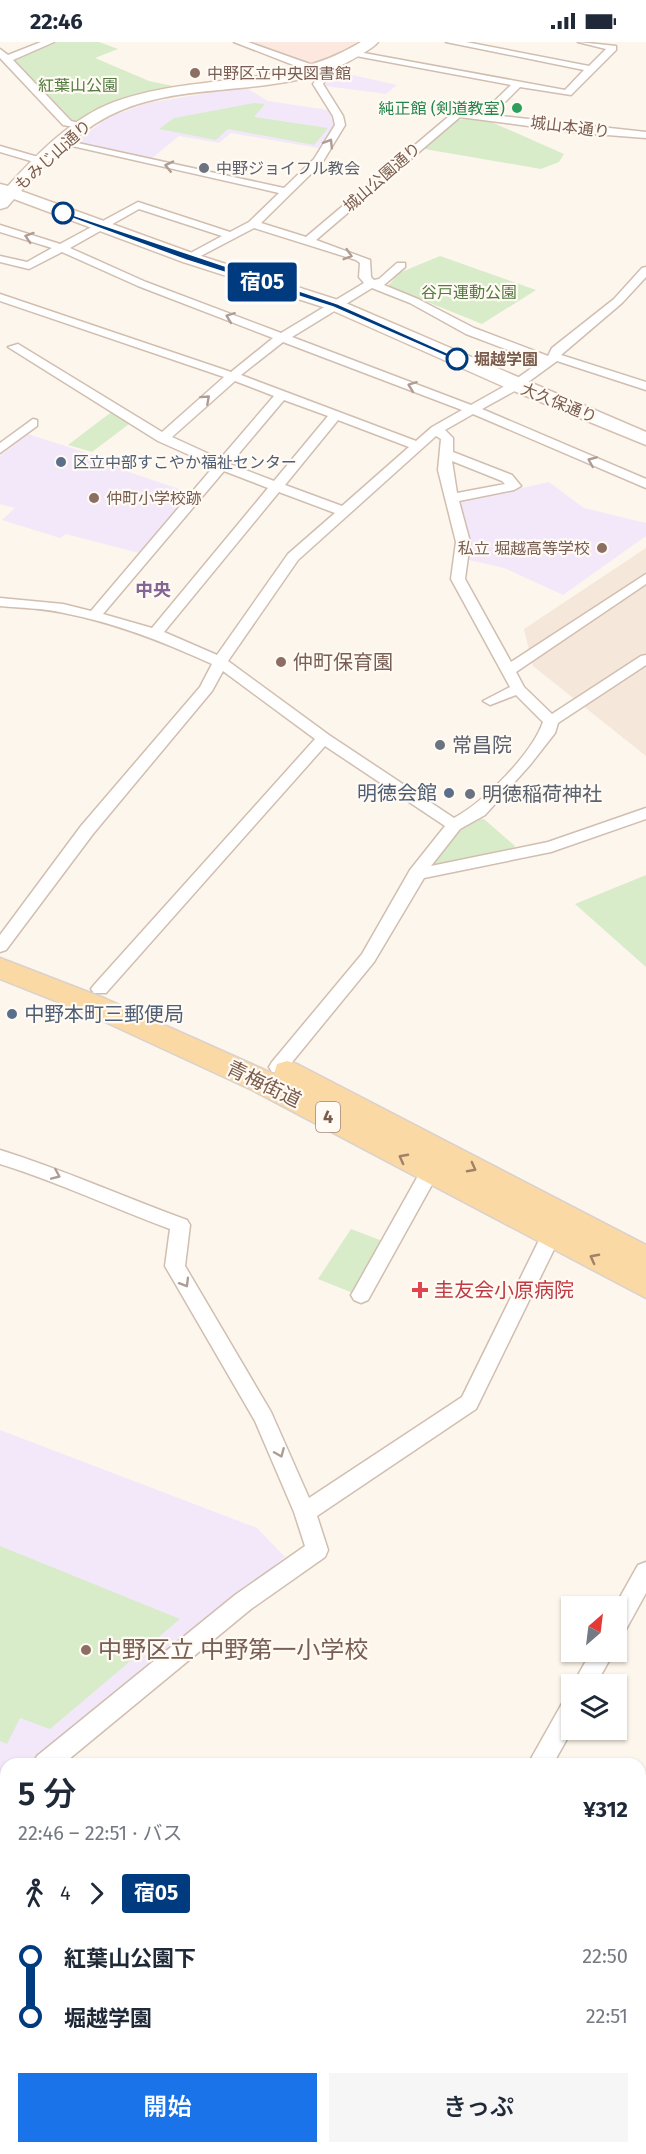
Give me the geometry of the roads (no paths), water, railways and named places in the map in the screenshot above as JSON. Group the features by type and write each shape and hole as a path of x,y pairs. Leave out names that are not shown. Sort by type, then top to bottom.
{"main road":[{"name":"もみじ山通り","path":"4,196 42,161 100,114 130,102 315,69 356,53 371,42"},
{"name":"大久保通り","path":"4,196 101,226 189,258 335,305 516,385 646,439"},
{"name":"青梅街道","path":"0,948 278,1067 646,1260"},
{"name":"青梅街道","path":"0,968 96,1006 263,1082 646,1286"}],"street":[{"path":"49,42 4,56 23,81 67,123 82,127"},
{"path":"189,258 253,225 318,160 340,125 338,116 318,84 324,75 315,69 239,42"},
{"path":"451,42 592,69"},
{"path":"356,53 567,93 613,48 583,42"},
{"path":"485,116 518,84"},
{"name":"城山本通り","path":"458,114 581,130 646,135"},
{"name":"城山公園通り","path":"307,242 458,114"},
{"path":"64,143 288,192"},
{"path":"0,149 42,161"},
{"path":"0,259 29,266 138,205 232,236"},
{"path":"253,225 360,258 366,262 365,277 371,284 414,301 470,330 552,359 632,379 646,386"},
{"path":"0,228 62,248 142,284 472,410 646,484"},
{"path":"163,438 265,348 371,284 383,282 401,265"},
{"path":"0,948 87,830 207,688 220,662 293,557 342,511 436,430 516,385 552,359 556,351 618,301 646,270"},
{"path":"0,297 232,375 419,446"},
{"path":"14,347 163,438 220,465 342,511"},
{"path":"632,379 646,373"},
{"path":"94,616 281,395"},
{"path":"155,633 336,414"},
{"path":"0,448 33,423"},
{"path":"436,430 447,438 445,470 463,542 458,579 518,689 551,721"},
{"path":"445,454 507,478 514,486 452,498"},
{"path":"507,671 646,578"},
{"path":"0,602 63,608 94,616 155,633 220,662 324,738 454,825"},
{"path":"278,1067 368,958 416,874 454,825 479,811 491,799 541,743 551,721 646,659"},
{"path":"490,701 518,689"},
{"path":"100,989 159,926 324,738"},
{"path":"416,874 551,847 646,813"},
{"path":"0,1157 51,1173 113,1201 180,1226 175,1266 264,1418 305,1512 317,1550 243,1602 52,1758"},
{"path":"361,1295 430,1172"},
{"path":"305,1512 469,1403 550,1235"},
{"path":"627,1606 646,1572"},
{"path":"543,1758 561,1727"}],"place":[{"name":"中野区立中央図書館","path":"195,73"},
{"name":"純正館 (剣道教室)","path":"517,108"},
{"name":"中野ジョイフル教会","path":"204,168"},
{"name":"堀越学園","path":"457,359"},
{"name":"区立中部すこやか福祉センター","path":"61,462"},
{"name":"仲町小学校跡","path":"94,498"},
{"name":"私立 堀越高等学校","path":"602,548"},
{"name":"仲町保育園","path":"281,662"},
{"name":"常昌院","path":"440,745"},
{"name":"明徳会館","path":"449,793"},
{"name":"明徳稲荷神社","path":"470,794"},
{"name":"中野本町三郵便局","path":"12,1014"},
{"name":"圭友会小原病院","path":"420,1290"},
{"name":"中野区立 中野第一小学校","path":"86,1650"}],"district":[{"name":"中央","path":"153,590"}],"park label":[{"name":"紅葉山公園","path":"78,85"},
{"name":"谷戸運動公園","path":"469,292"}]}
